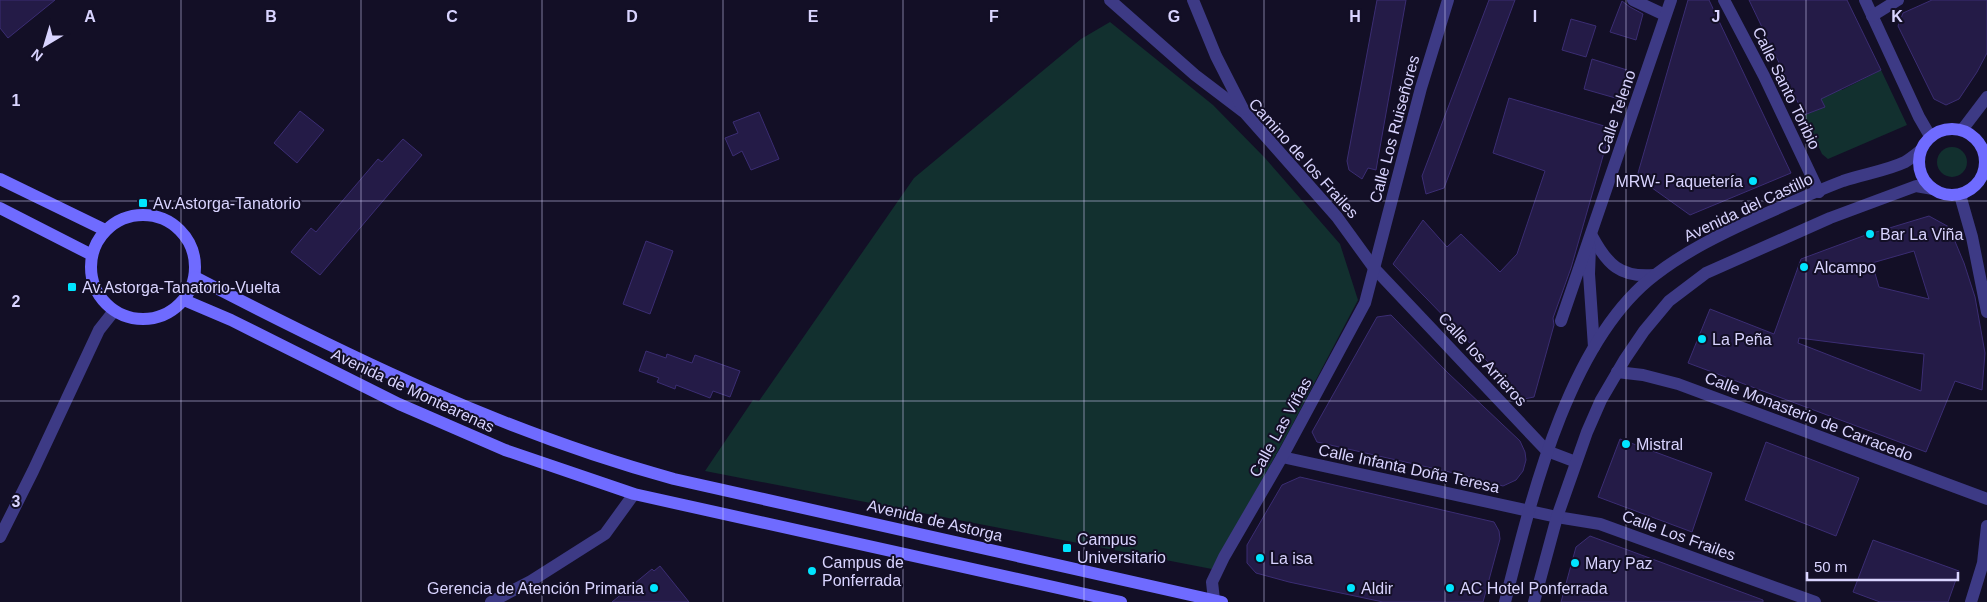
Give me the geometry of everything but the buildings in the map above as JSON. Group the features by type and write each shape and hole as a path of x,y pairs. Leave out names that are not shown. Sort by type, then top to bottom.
{"main road":[{"path":"1962,130 1983,139 1986,164 1983,174 1978,183 1970,190 1960,194 1941,194 1933,190 1925,182 1920,172 1918,162 1920,151 1930,136 1940,131 1962,130"},
{"path":"0,179 105,230"},
{"path":"0,208 92,255"},
{"path":"130,216 152,216 175,226 185,236 192,249 195,263 191,289 184,300 169,313 151,319 132,318 114,311 97,292 92,280 92,255 97,242 105,230 130,216"},
{"name":"Avenida de Montearenas","path":"194,277 411,383 515,427 641,470"},
{"name":"Avenida de Montearenas","path":"184,300 231,320 399,404 496,446 634,494"},
{"name":"Avenida de Astorga","path":"641,470 1218,601"},
{"path":"634,494 1121,602"}],"street":[{"name":"Camino de los Frailes","path":"1110,0 1195,75 1245,113 1337,217 1374,268"},
{"path":"1193,0 1216,56 1245,113"},
{"name":"Calle Los Ruiseñores","path":"1374,268 1421,88 1448,0"},
{"path":"1633,0 1665,15"},
{"name":"Calle Teleno","path":"1561,321 1671,0"},
{"name":"Calle Santo Toribio","path":"1724,0 1764,76 1819,192"},
{"path":"1866,0 1930,136"},
{"path":"1872,16 1898,0"},
{"path":"1962,130 1987,97"},
{"name":"Avenida del Castillo","path":"1505,602 1547,451 1574,388 1594,347 1611,319 1654,275 1695,248 1723,233 1844,181 1905,162 1920,151"},
{"path":"1534,602 1557,517 1597,408 1617,372 1644,331 1669,300 1706,273 1830,218 1916,186 1933,190"},
{"path":"1960,194 1972,237 1987,312"},
{"path":"1591,234 1599,249 1615,266 1636,276 1654,275"},
{"name":"Calle Teleno","path":"1591,234 1590,274 1594,347"},
{"name":"Calle los Arrieros","path":"1374,268 1547,451 1576,462"},
{"name":"Calle Las Viñas","path":"1218,601 1212,582 1366,303 1374,268"},
{"path":"0,537 99,330 114,311"},
{"name":"Calle Monasterio de Carracedo","path":"1617,372 1643,375 1678,384 1987,499"},
{"name":"Calle Infanta Doña Teresa","path":"1282,457 1529,511"},
{"path":"491,602 531,581 605,534 634,494"},
{"name":"Calle Los Frailes","path":"1529,511 1600,524 1816,602"},
{"path":"1971,602 1985,564 1987,526"}],"green space":[{"path":"1110,22 1213,105 1265,158 1340,244 1358,300 1288,433 1212,569 705,471 753,400 759,401 914,178 1081,39"},
{"path":"1881,70 1907,125 1828,159 1822,154 1804,115 1824,107 1819,95 1838,84 1842,90"},
{"path":"1952,147 1963,151 1967,162 1963,173 1952,177 1941,173 1937,162 1941,151"}],"place":[{"name":"MRW- Paquetería","path":"1753,181"},
{"name":"Av.Astorga-Tanatorio","path":"143,203"},
{"name":"Bar La Viña","path":"1870,234"},
{"name":"Alcampo","path":"1804,267"},
{"name":"Av.Astorga-Tanatorio-Vuelta","path":"72,287"},
{"name":"La Peña","path":"1702,339"},
{"name":"Mistral","path":"1626,444"},
{"name":"Campus Universitario","path":"1067,548"},
{"name":"La isa","path":"1260,558"},
{"name":"Mary Paz","path":"1575,563"},
{"name":"Campus de Ponferrada","path":"812,571"},
{"name":"Gerencia de Atención Primaria","path":"654,588"},
{"name":"Aldir","path":"1351,588"},
{"name":"AC Hotel Ponferrada","path":"1450,588"}]}
